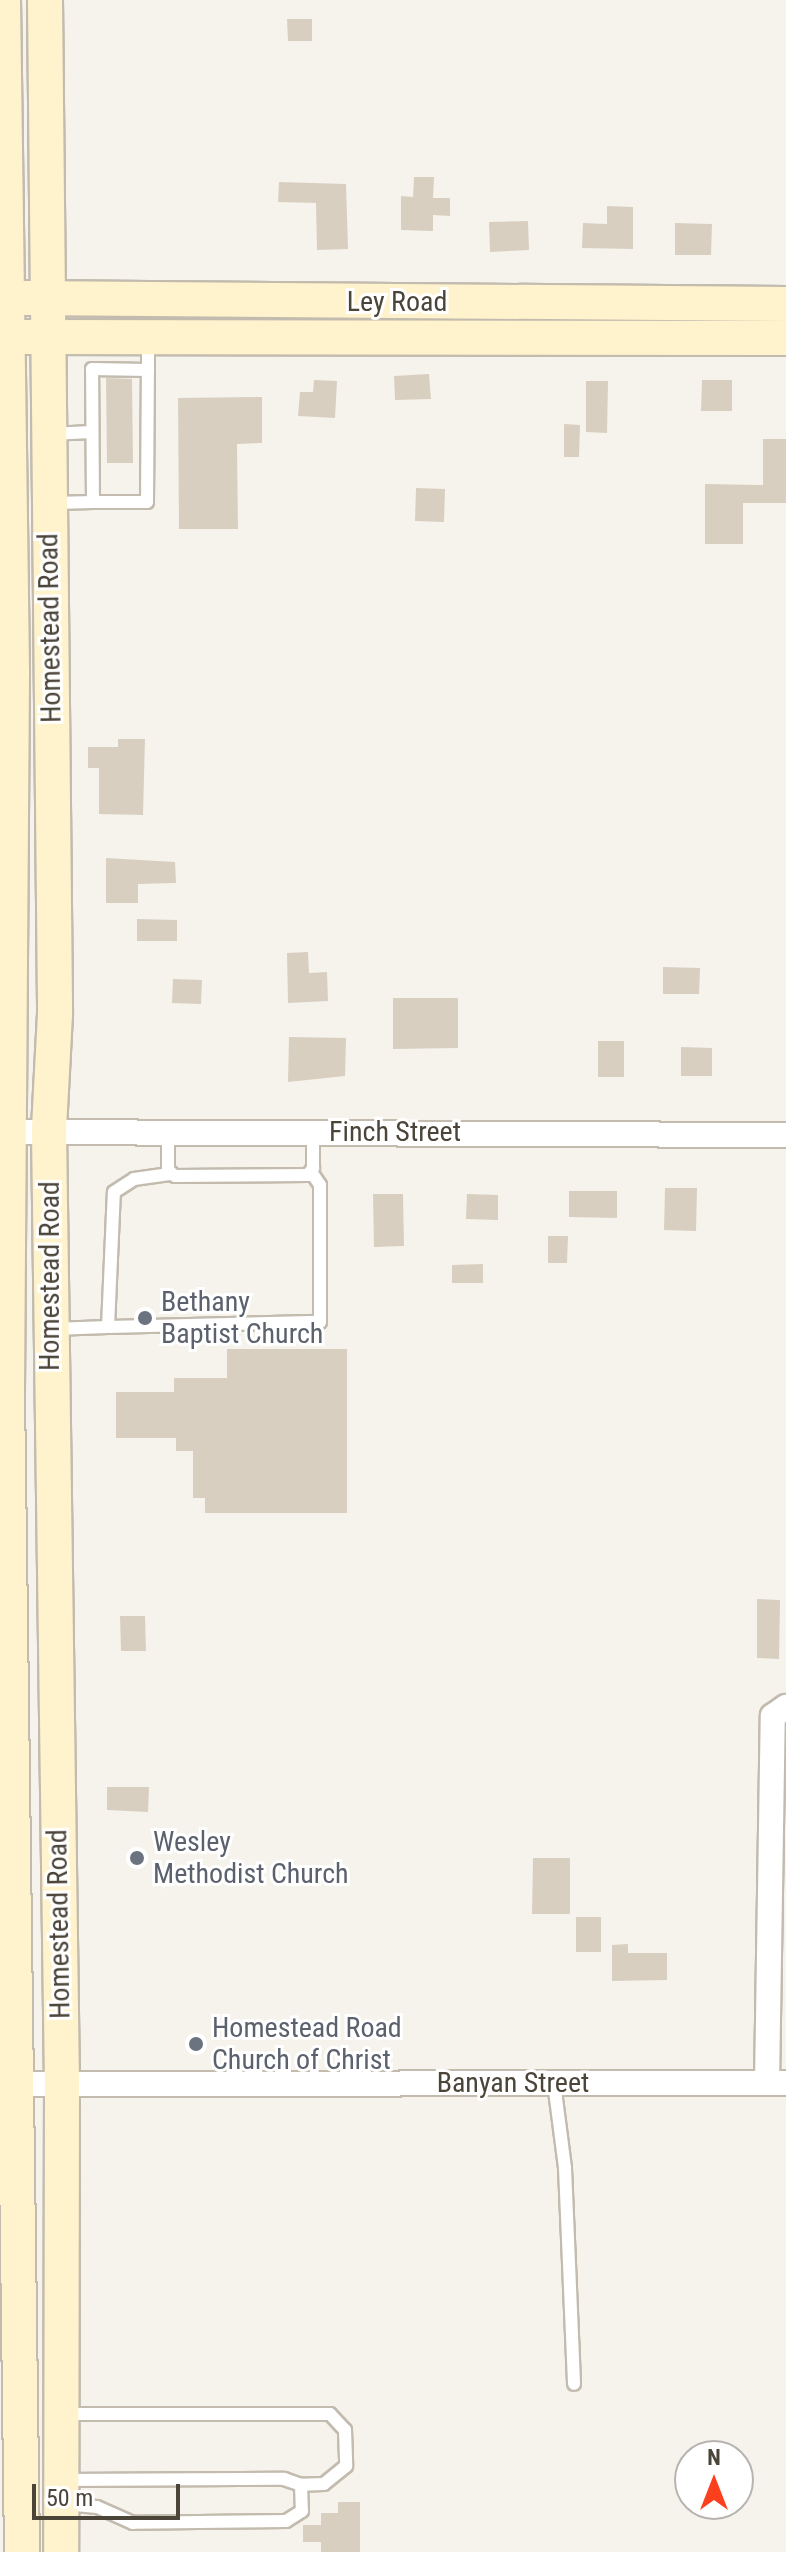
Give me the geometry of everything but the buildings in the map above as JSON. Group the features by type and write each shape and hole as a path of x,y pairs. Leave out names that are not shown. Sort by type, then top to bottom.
{"main road":[{"name":"Homestead Road","path":"45,12 49,674 55,1014 49,1130 50,1329 62,2083 61,2552"},
{"name":"Homestead Road","path":"2,15 6,674 3,1391 11,1765 8,2186 16,2492 22,2552"},
{"name":"Ley Road","path":"4,298 786,304"},
{"path":"454,338 458,302"},
{"path":"682,338 683,303"},
{"name":"Ley Road","path":"4,336 47,337 148,354 454,338 786,338"},
{"path":"5,1517 52,1512"},
{"path":"11,1765 56,1766"}],"street":[{"path":"2,15 45,12"},
{"path":"6,674 49,674"},
{"name":"Finch Street","path":"5,1132 168,1130 786,1135"},
{"path":"3,1329 50,1329"},
{"path":"776,2083 773,1716 786,1707"},
{"name":"Banyan Street","path":"8,2084 776,2083"}],"lane":[{"path":"49,503 147,502 148,354 92,369 93,502"},
{"path":"48,434 91,432"},
{"path":"168,1130 170,1174"},
{"path":"50,1329 320,1322 320,1185 312,1173 313,1131"},
{"path":"108,1327 114,1192 134,1179 170,1174 312,1173"},
{"path":"554,2083 565,2168 574,2384"},
{"path":"61,2414 330,2414 345,2430 346,2466 324,2484 301,2485 284,2479 61,2492"},
{"path":"61,2492 133,2523 286,2521 302,2511 301,2485"}],"place":[{"name":"Bethany Baptist Church","path":"145,1318"},
{"name":"Wesley Methodist Church","path":"137,1858"},
{"name":"Homestead Road Church of Christ","path":"196,2044"}]}
